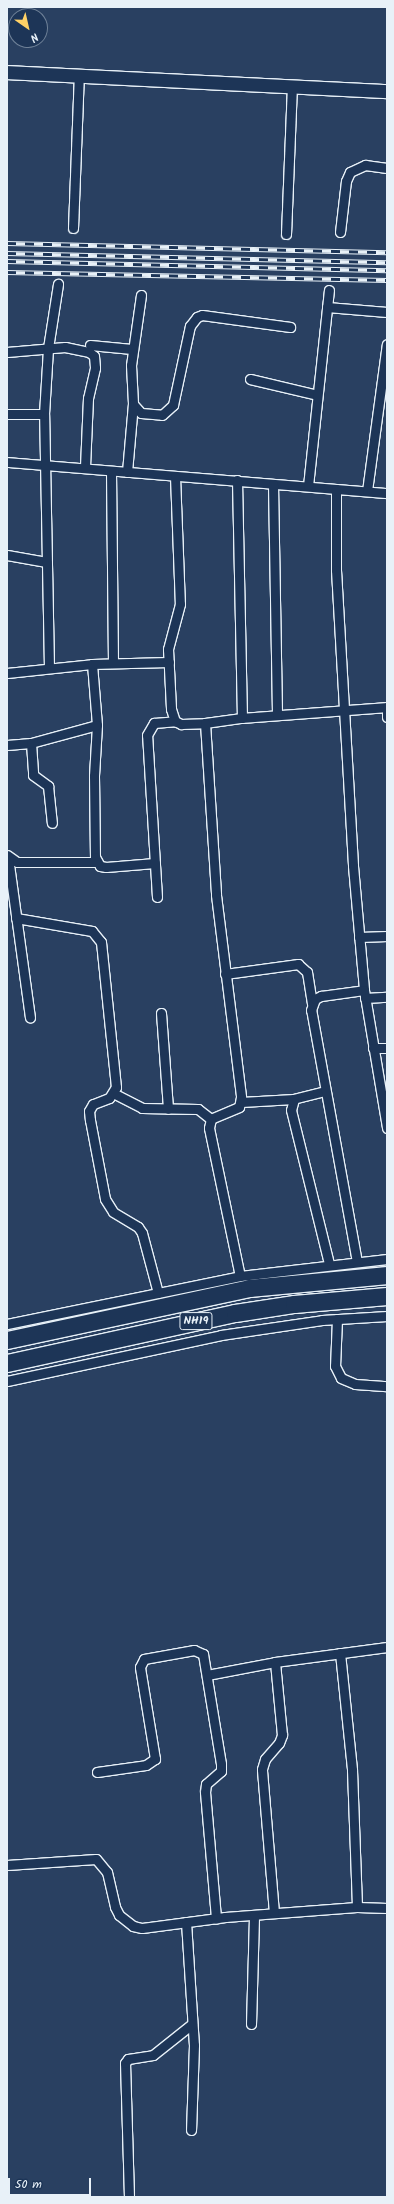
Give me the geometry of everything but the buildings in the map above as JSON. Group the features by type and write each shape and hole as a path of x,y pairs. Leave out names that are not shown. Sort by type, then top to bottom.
{"highway":[{"name":"NH19","path":"7,1340 249,1288 387,1275"},
{"name":"NH19","path":"7,1363 235,1313 294,1304 387,1296"}],"street":[{"path":"7,72 292,85 387,91"},
{"path":"73,228 79,75"},
{"path":"286,234 292,85"},
{"path":"340,232 346,180 350,172 365,165 387,168"},
{"path":"49,668 44,414 48,348 58,284"},
{"path":"308,486 329,290"},
{"path":"127,472 133,404 132,349 141,295"},
{"path":"328,307 387,312"},
{"path":"133,404 142,413 162,415 169,411 190,326 197,317 202,315 290,326"},
{"path":"367,491 387,344"},
{"path":"90,345 132,349"},
{"path":"7,352 65,347 89,352 96,361 88,398 85,468"},
{"path":"250,378 317,395"},
{"path":"7,414 44,414"},
{"path":"7,462 387,493"},
{"path":"111,471 114,663"},
{"path":"175,476 180,604 179,616 170,636 169,662 171,709 175,721"},
{"path":"237,480 242,718"},
{"path":"273,484 277,715"},
{"path":"336,488 336,570 346,710 359,937 364,994 387,1128"},
{"path":"7,555 46,562"},
{"path":"7,673 92,664 169,662"},
{"path":"92,664 97,725 94,776 97,862"},
{"path":"157,897 147,735 154,723 175,721 181,724 205,723 242,718 387,707 387,718"},
{"path":"113,1093 142,1108 198,1110 211,1118 234,1111 241,1102 216,894 205,723"},
{"path":"7,745 31,743 97,725"},
{"path":"31,743 33,775 48,786 52,823"},
{"path":"8,855 17,862 97,862 106,867 154,863"},
{"path":"8,855 30,1018"},
{"path":"16,918 92,931 102,942 116,1087 109,1098 93,1104 89,1111 105,1199 113,1212 138,1227 142,1233 158,1293"},
{"path":"359,937 387,936"},
{"path":"225,974 298,964 307,972 325,1090 357,1262"},
{"path":"312,1004 320,996 364,994 387,997"},
{"path":"161,1013 168,1109"},
{"path":"373,1048 387,1048"},
{"path":"241,1102 294,1099 325,1090"},
{"path":"294,1099 291,1110 329,1264"},
{"path":"211,1118 209,1128 240,1276"},
{"path":"7,1324 240,1276 329,1264 387,1259"},
{"path":"7,1381 221,1335 336,1319 387,1316"},
{"path":"336,1319 335,1366 341,1378 355,1384 387,1386"},
{"path":"207,1675 275,1662 387,1647"},
{"path":"97,1772 146,1765 155,1759 140,1667 144,1659 147,1656 200,1652 205,1659 221,1764 221,1771 206,1784 205,1792 216,1919"},
{"path":"340,1653 352,1778 357,1907"},
{"path":"274,1914 262,1769 265,1759 279,1743 282,1735 275,1662"},
{"path":"7,1865 96,1859 103,1864 115,1907 125,1922 142,1928 254,1915 357,1907 387,1908"},
{"path":"251,2024 254,1915"},
{"path":"186,1922 194,2058 191,2130"},
{"path":"129,2197 125,2063 128,2059 153,2055 192,2024"}],"railway":[{"path":"7,243 387,252"},
{"path":"7,253 387,262"},
{"path":"7,261 387,270"},
{"path":"7,272 387,280"}]}
